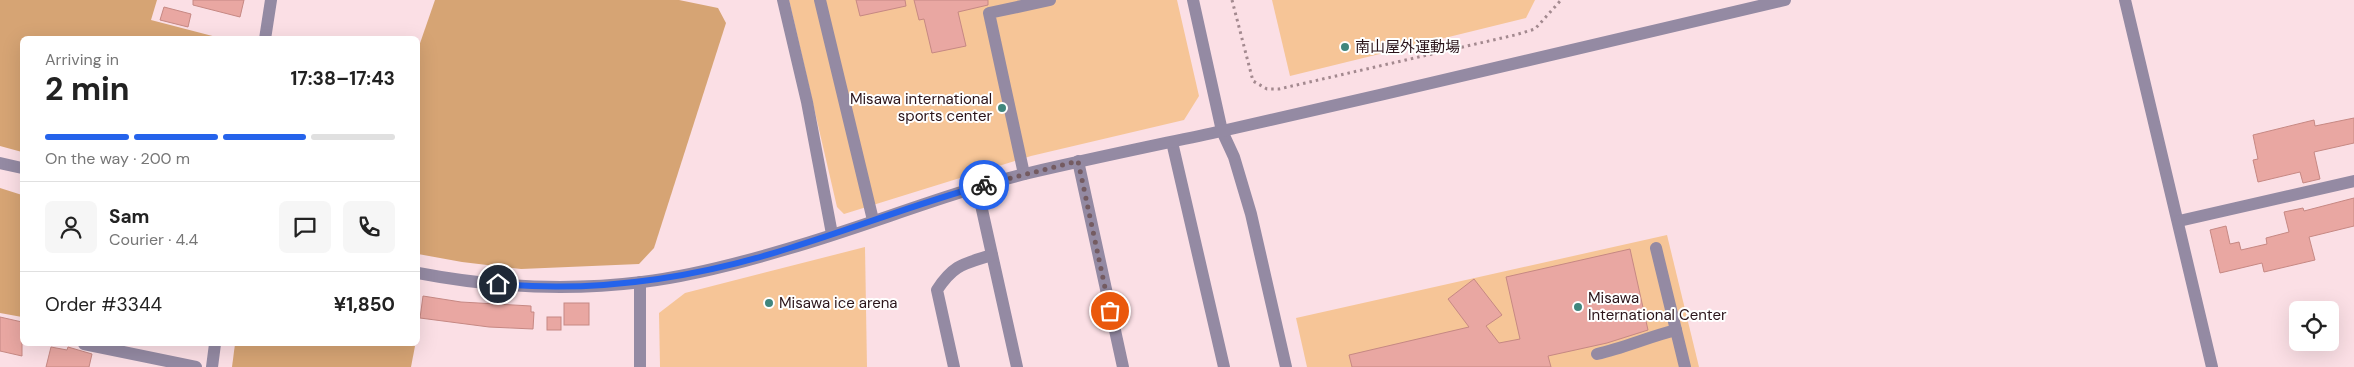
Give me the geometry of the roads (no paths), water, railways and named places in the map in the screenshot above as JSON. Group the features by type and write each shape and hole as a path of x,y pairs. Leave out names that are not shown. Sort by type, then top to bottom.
{"street":[{"path":"265,36 271,0"},
{"path":"783,0 807,102 832,234"},
{"path":"820,0 873,220"},
{"path":"1024,174 989,14 1050,0"},
{"path":"1193,0 1222,131 1234,157 1251,214 1286,367"},
{"path":"420,273 451,279 514,285 578,286 640,282 727,265 788,249 873,220 1024,174 1222,131 1785,0"},
{"path":"2125,0 2179,221 2212,367"},
{"path":"1172,142 1224,367"},
{"path":"1078,161 1123,367"},
{"path":"0,163 20,168"},
{"path":"2179,221 2354,180"},
{"path":"977,187 1017,367"},
{"path":"1656,248 1685,367"},
{"path":"954,367 937,290 947,275 959,265 992,255"},
{"path":"640,282 640,367"},
{"path":"1596,354 1626,348 1641,339 1676,330"},
{"path":"94,346 196,367"},
{"path":"212,367 215,346"}],"place":[{"name":"南山屋外運動場","path":"1345,47"},
{"name":"Misawa international sports center","path":"1002,108"},
{"name":"Misawa ice arena","path":"769,303"},
{"name":"Misawa International Center","path":"1578,307"}]}
